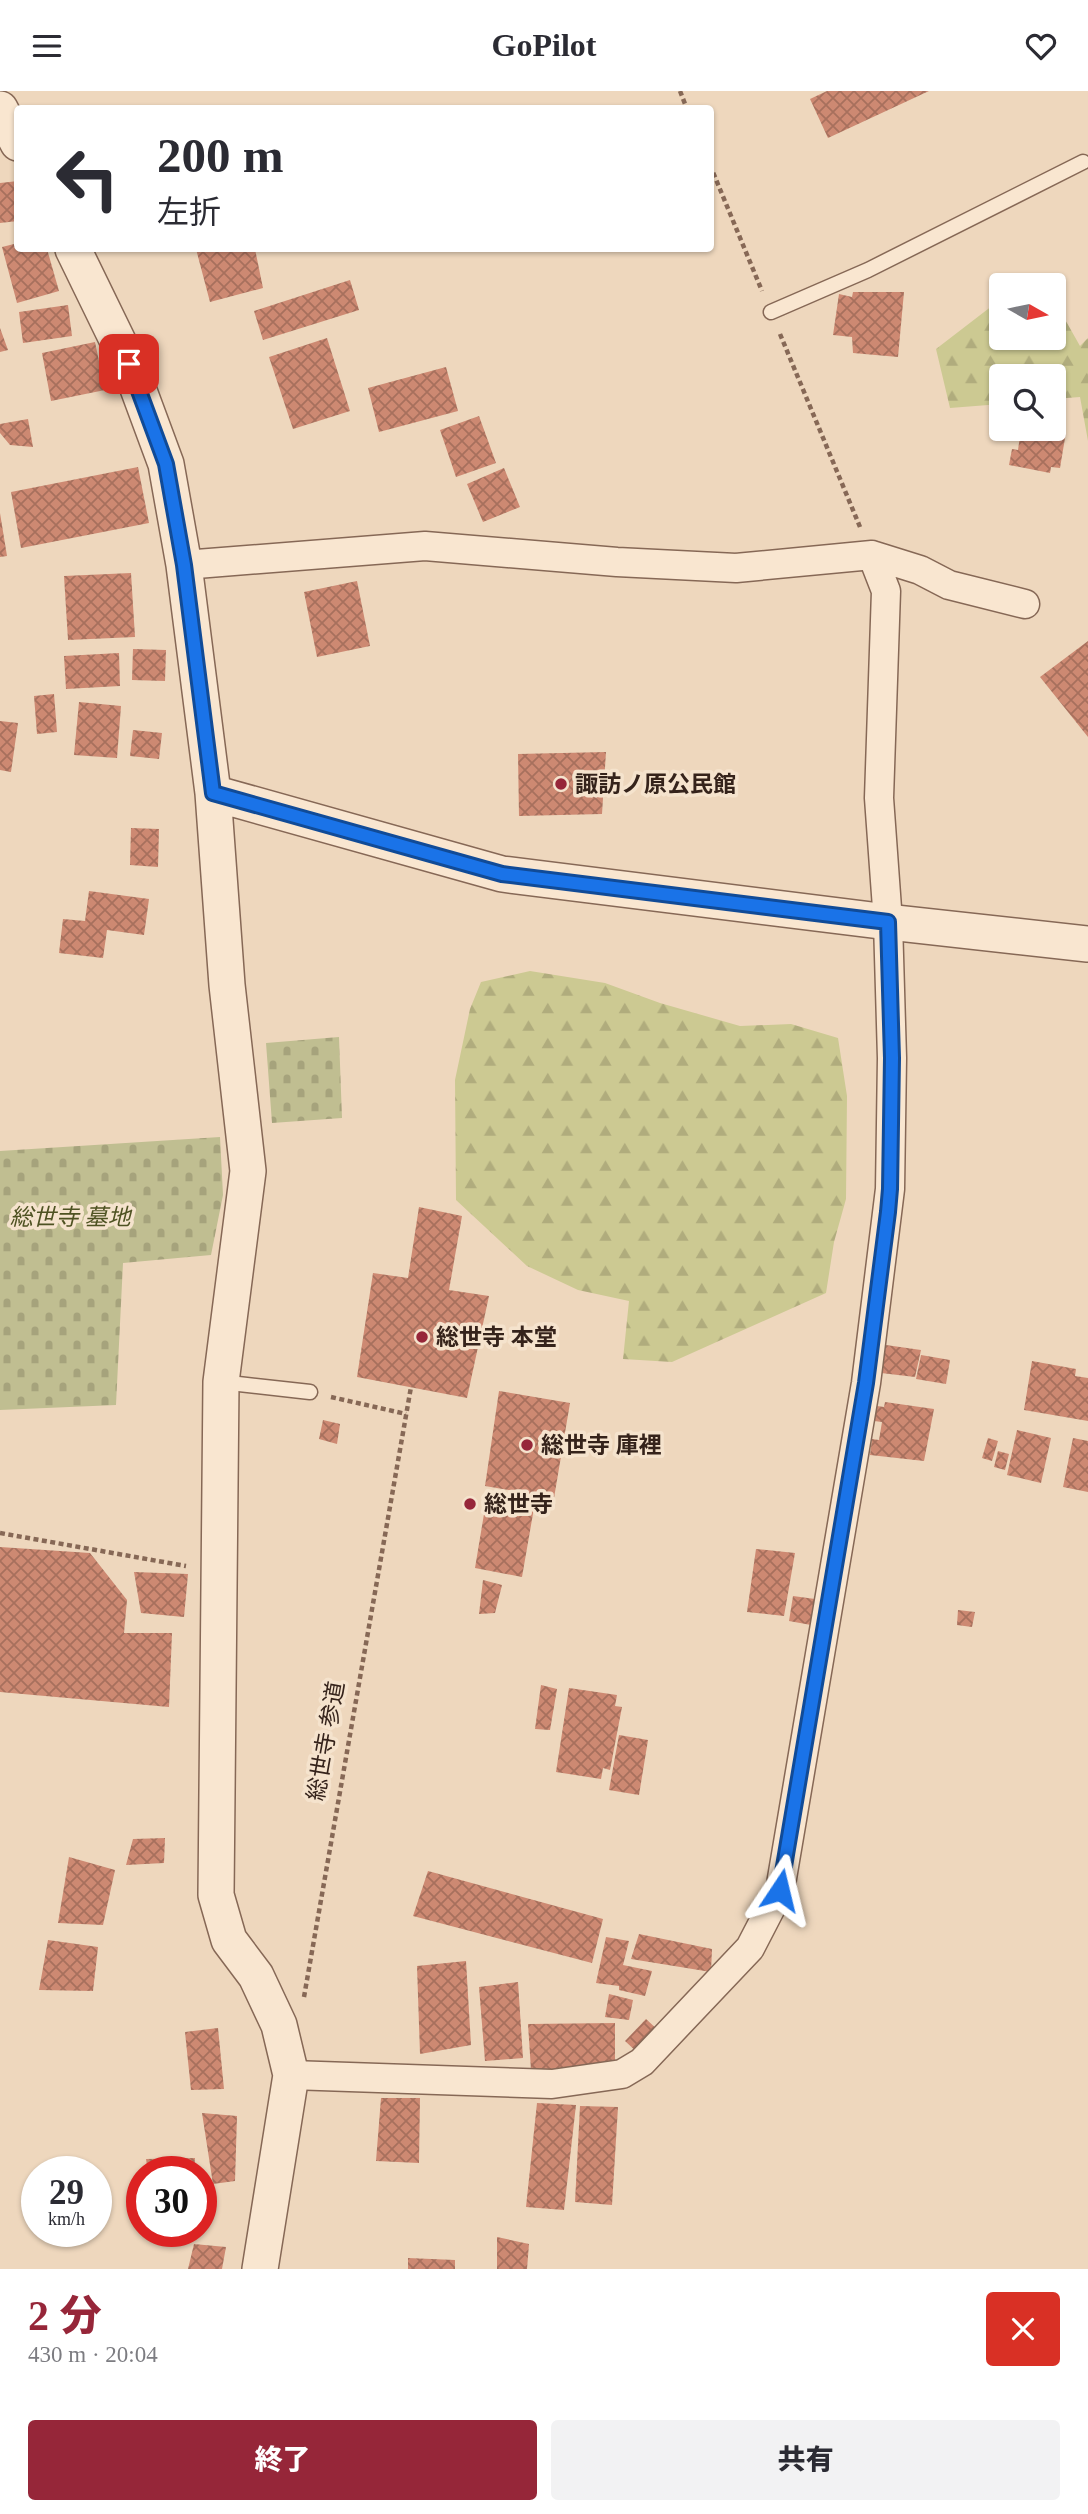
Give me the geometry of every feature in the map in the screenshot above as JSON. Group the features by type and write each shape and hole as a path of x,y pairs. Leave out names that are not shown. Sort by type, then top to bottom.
{"street":[{"path":"0,109 14,135"},
{"path":"73,252 129,364 166,464 184,565 213,793 227,985 248,1171 221,1382 216,1895 229,1940 256,1976 279,2025 291,2075 260,2269"},
{"path":"184,565 425,546 617,562 736,568 872,555 920,570 949,585 1024,604"},
{"path":"291,2075 552,2084 622,2074 642,2063 750,1948 780,1890 878,1302 890,1189 892,1058 888,922 879,797 886,591 872,555"},
{"path":"213,793 502,874 1088,944"}],"lane":[{"path":"771,312 868,270 930,237 1011,201 1083,162"},
{"path":"221,1382 310,1392"}],"path":[{"path":"714,175 872,555"},
{"name":"総世寺 参道","path":"303,2006 411,1387"},
{"path":"310,1392 405,1415"},
{"path":"0,1532 218,1571"}],"green space":[{"path":"989,308 989,350 1066,350 1066,321 1080,346 1088,338 1088,441 1080,397 1066,398 1066,364 989,364 989,405 950,408 936,349"},
{"path":"530,971 605,983 660,1003 740,1026 791,1024 838,1038 847,1096 846,1199 834,1242 826,1293 672,1362 623,1359 629,1301 578,1290 527,1266 456,1200 455,1080 470,1009 481,982"},
{"path":"339,1037 342,1118 272,1123 266,1043"},
{"name":"総世寺 墓地","path":"220,1137 223,1195 211,1255 123,1263 116,1405 0,1410 0,1151"}],"building":[{"path":"827,91 929,91 828,138 810,99"},
{"path":"14,181 14,221 0,223 0,183"},
{"path":"14,244 14,252 48,252 59,291 17,303 2,247"},
{"path":"197,252 256,252 263,288 210,302"},
{"path":"350,280 359,310 263,340 254,311"},
{"path":"853,292 904,292 898,357 853,353 852,337 833,335 839,294 852,297"},
{"path":"68,305 72,336 23,343 19,312"},
{"path":"0,328 8,350 0,352"},
{"path":"327,338 350,411 293,429 269,357"},
{"path":"95,342 105,390 51,401 42,353"},
{"path":"446,367 458,411 379,432 368,388"},
{"path":"479,416 496,463 456,477 440,430"},
{"path":"28,419 33,447 10,445 0,433 0,424"},
{"path":"1019,441 1064,441 1060,468 1051,467 1050,473 1009,465 1012,449 1018,450"},
{"path":"138,467 149,523 21,548 11,492"},
{"path":"504,468 520,507 483,522 467,484"},
{"path":"0,513 7,556 0,557"},
{"path":"131,573 135,637 68,640 64,576"},
{"path":"357,581 370,646 317,657 304,592"},
{"path":"1088,641 1088,737 1040,677"},
{"path":"133,649 166,650 165,681 132,680"},
{"path":"119,653 120,686 66,689 64,656"},
{"path":"54,694 57,732 37,734 34,696"},
{"path":"79,702 121,706 117,758 74,755"},
{"path":"0,721 18,723 11,772 0,770"},
{"path":"133,730 162,733 159,759 130,756"},
{"name":"諏訪ノ原公民館","path":"606,752 602,814 519,816 518,754"},
{"path":"131,828 159,829 158,867 130,865"},
{"path":"89,891 149,899 144,935 107,930 103,958 59,953 63,919 85,921"},
{"name":"総世寺 本堂","path":"419,1207 462,1216 449,1290 489,1296 467,1398 357,1377 373,1273 408,1278"},
{"path":"886,1345 921,1350 915,1377 881,1373"},
{"path":"921,1355 950,1360 946,1384 916,1379"},
{"path":"1032,1361 1076,1369 1075,1376 1088,1378 1088,1421 1024,1410"},
{"name":"総世寺 庫裡","path":"499,1391 570,1403 554,1498 485,1486"},
{"path":"885,1402 934,1409 924,1461 870,1455 872,1439 879,1440 882,1422 874,1421 877,1406 884,1407"},
{"path":"323,1420 340,1424 337,1444 319,1439"},
{"path":"1017,1430 1051,1438 1041,1483 1007,1475"},
{"path":"988,1438 998,1441 992,1461 982,1458"},
{"path":"1073,1438 1088,1441 1088,1492 1063,1487"},
{"path":"998,1451 1009,1454 1005,1470 994,1467"},
{"name":"総世寺 庫裡","path":"487,1496 534,1508 522,1577 475,1568"},
{"path":"0,1547 90,1553 127,1600 124,1633 172,1633 169,1707 0,1692"},
{"path":"756,1549 795,1553 784,1616 747,1612"},
{"path":"134,1572 188,1574 184,1617 141,1613"},
{"path":"483,1580 502,1585 495,1613 479,1614"},
{"path":"793,1596 815,1599 811,1625 789,1621"},
{"path":"958,1610 975,1612 972,1627 957,1625"},
{"path":"541,1685 557,1689 550,1730 535,1729"},
{"path":"569,1688 617,1695 615,1706 622,1707 610,1770 603,1768 601,1779 556,1772"},
{"path":"619,1735 648,1740 639,1795 609,1790"},
{"path":"165,1838 164,1863 126,1865 133,1839"},
{"path":"69,1857 115,1870 103,1925 58,1923"},
{"path":"428,1871 603,1919 592,1963 413,1916"},
{"path":"639,1934 712,1949 711,1972 631,1959"},
{"path":"606,1937 629,1941 623,1965 652,1971 645,1996 619,1990 619,1986 596,1983"},
{"path":"48,1940 98,1947 93,1991 39,1990"},
{"path":"466,1961 471,2045 420,2054 417,1966"},
{"path":"518,1982 523,2058 485,2061 479,1987"},
{"path":"609,1994 633,2000 629,2020 605,2017"},
{"path":"646,2019 659,2031 640,2055 625,2041"},
{"path":"615,2023 615,2066 531,2070 528,2024"},
{"path":"218,2028 224,2089 191,2090 185,2032"},
{"path":"381,2098 420,2098 419,2163 376,2161"},
{"path":"537,2103 576,2105 564,2210 526,2207"},
{"path":"580,2106 618,2107 612,2205 575,2202"},
{"path":"202,2113 237,2116 235,2181 217,2183 217,2156 209,2156"},
{"path":"497,2237 529,2244 527,2269 497,2269"},
{"path":"193,2247 226,2247 222,2269 188,2269"},
{"path":"408,2258 455,2260 455,2269 408,2269"}],"place":[{"name":"諏訪ノ原公民館","path":"561,784"},
{"name":"総世寺 本堂","path":"422,1337"},
{"name":"総世寺 庫裡","path":"527,1445"},
{"name":"総世寺","path":"470,1504"}],"route":[{"path":"129,364 166,464 184,565 213,793 502,874 888,922 892,1058 890,1189 878,1302 780,1890"}]}
